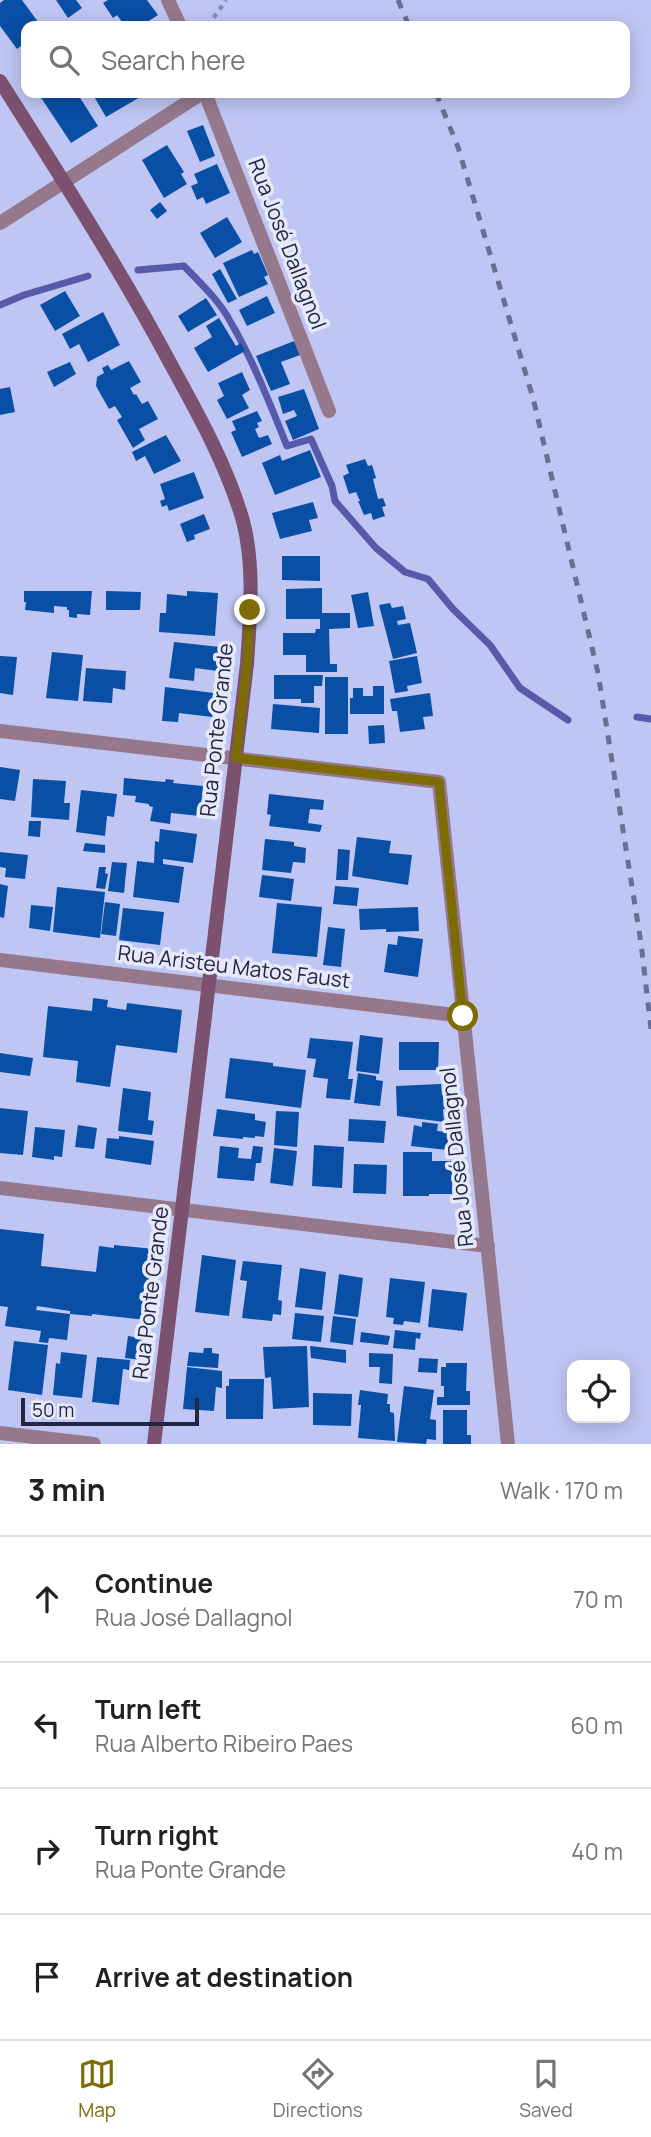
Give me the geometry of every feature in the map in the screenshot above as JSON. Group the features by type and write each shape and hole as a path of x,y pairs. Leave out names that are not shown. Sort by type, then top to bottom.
{"street":[{"path":"168,0 178,21"},
{"name":"Rua Ponte Grande","path":"0,81 148,321 200,418 230,485 243,522 250,562 247,664 154,1444"},
{"path":"0,223 196,98"},
{"name":"Rua José Dallagnol","path":"206,98 329,411"},
{"path":"0,731 236,758"},
{"name":"Rua José Dallagnol","path":"236,758 439,782 508,1444"},
{"name":"Rua Aristeu Matos Faust","path":"0,960 463,1016"},
{"path":"0,1188 488,1246"},
{"path":"0,1433 94,1444"}],"path":[{"path":"211,21 226,0"}],"building":[{"path":"4,0 22,0 37,21 21,21 21,46 17,49 0,26 0,3"},
{"path":"56,0 76,0 82,8 68,18"},
{"path":"108,0 147,0 158,15 149,21 121,21 117,15 113,18 103,3"},
{"path":"41,98 80,98 98,126 71,143"},
{"path":"95,98 138,98 106,117"},
{"path":"203,125 215,156 200,162 187,131"},
{"path":"167,145 184,172 181,174 187,184 164,198 142,160"},
{"path":"217,164 230,193 206,204 203,197 197,200 191,186 198,183 194,174"},
{"path":"160,202 167,211 157,219 150,210"},
{"path":"227,217 242,242 215,258 200,233"},
{"path":"252,250 254,254 258,252 268,275 264,277 268,284 239,297 223,263"},
{"path":"220,269 237,299 228,303 212,274"},
{"path":"65,291 80,316 55,331 40,305"},
{"path":"267,296 275,313 247,326 239,310"},
{"path":"206,298 217,315 188,332 178,316"},
{"path":"103,312 120,345 88,362 79,344 70,349 62,334"},
{"path":"219,318 236,346 241,343 245,351 208,372 194,348 212,337 206,326"},
{"path":"294,341 300,355 281,362 290,384 271,391 256,356"},
{"path":"129,361 141,382 130,388 142,404 148,401 158,419 139,429 145,440 133,448 117,420 122,417 115,406 109,409 96,386 97,377 104,373 102,368 108,365 111,370"},
{"path":"70,362 76,374 54,387 47,372"},
{"path":"242,372 250,390 242,395 249,408 227,419 217,400 224,396 218,383"},
{"path":"10,387 15,412 0,415 0,389"},
{"path":"304,389 319,429 293,440 285,421 297,416 294,410 283,414 278,397"},
{"path":"257,411 262,421 257,423 259,427 255,429 259,438 268,435 272,444 242,457 231,432 236,430 232,421"},
{"path":"166,435 181,461 154,474 145,456 136,461 132,452"},
{"path":"310,450 321,477 275,495 262,463 280,455 282,461"},
{"path":"365,459 368,466 372,465 378,499 383,498 386,506 382,507 385,516 373,520 371,513 364,515 356,492 349,494 343,476 349,473 346,465"},
{"path":"194,472 204,498 169,511 167,505 162,507 160,501 165,499 160,484"},
{"path":"313,502 318,518 309,520 312,531 280,539 272,513"},
{"path":"204,514 210,529 194,535 195,539 187,542 180,524"},
{"path":"282,556 320,556 320,581 282,580"},
{"path":"322,588 322,613 350,613 350,628 329,629 330,664 337,664 337,672 306,672 306,655 283,655 283,633 315,633 316,629 320,629 320,619 286,619 286,589"},
{"path":"24,591 92,591 90,615 77,614 77,618 69,617 67,607 54,606 54,613 25,610"},
{"path":"106,591 141,592 140,610 106,610"},
{"path":"187,591 218,593 215,636 159,632 160,613 166,613 167,594 187,596"},
{"path":"368,592 374,626 358,628 351,595"},
{"path":"390,603 392,608 403,606 406,619 397,621 398,625 410,623 417,653 393,659 379,605"},
{"path":"174,642 220,647 218,671 195,668 194,681 169,678"},
{"path":"52,652 83,655 78,701 46,698"},
{"path":"0,656 17,657 13,695 0,693"},
{"path":"417,656 422,683 407,686 408,691 395,693 389,661"},
{"path":"86,668 126,671 125,690 113,688 112,703 83,701"},
{"path":"274,675 323,675 322,686 314,686 314,703 301,703 301,699 274,699"},
{"path":"325,677 348,677 348,734 325,734"},
{"path":"373,686 384,686 384,714 350,714 353,688 363,688 363,696 373,696"},
{"path":"165,687 214,693 212,717 179,713 178,722 162,721"},
{"path":"430,693 433,716 423,717 425,729 400,732 397,711 392,711 390,699"},
{"path":"273,704 320,708 319,733 271,729"},
{"path":"384,725 385,743 369,744 368,726"},
{"path":"0,767 20,770 15,801 0,799"},
{"path":"124,778 165,782 166,779 174,780 173,783 203,786 200,816 171,813 170,824 150,821 153,807 135,802 136,796 123,795"},
{"path":"33,779 66,781 64,803 70,803 69,820 31,817"},
{"path":"81,790 117,794 114,817 107,816 105,836 76,832"},
{"path":"269,794 324,800 323,810 310,809 308,823 322,825 320,832 269,826"},
{"path":"29,821 41,821 40,837 28,836"},
{"path":"160,829 197,834 193,863 163,859 163,864 184,867 179,903 133,897 137,861 154,863 155,841 159,842"},
{"path":"357,837 391,841 389,853 412,855 408,885 352,876"},
{"path":"265,839 294,842 294,846 306,848 305,863 293,862 291,873 262,870"},
{"path":"85,843 105,845 105,853 83,851"},
{"path":"338,849 350,850 348,880 336,880"},
{"path":"0,852 28,855 25,879 5,877 6,868 0,867"},
{"path":"112,862 127,863 124,893 108,891"},
{"path":"99,867 106,867 105,873 108,874 105,889 96,888"},
{"path":"262,875 294,879 291,901 259,897"},
{"path":"0,884 8,886 4,918 0,917"},
{"path":"335,886 359,888 357,906 333,904"},
{"path":"57,887 105,892 100,938 53,932"},
{"path":"105,902 120,904 116,936 101,934"},
{"path":"277,903 322,907 317,957 272,953"},
{"path":"31,905 53,907 50,931 29,928"},
{"path":"418,907 419,931 360,930 359,909"},
{"path":"123,908 164,912 160,945 119,940"},
{"path":"328,927 345,929 341,967 323,965"},
{"path":"398,936 423,939 418,977 384,972 388,944 397,945"},
{"path":"93,998 108,1000 107,1007 126,1010 127,1003 182,1010 177,1053 116,1045 110,1087 76,1082 78,1061 43,1057 48,1006 92,1011"},
{"path":"360,1035 383,1038 379,1074 356,1071"},
{"path":"310,1038 353,1042 348,1079 353,1079 350,1100 326,1098 328,1079 313,1077 316,1059 307,1058"},
{"path":"399,1042 439,1042 438,1070 399,1070"},
{"path":"0,1053 33,1058 30,1076 0,1072"},
{"path":"230,1058 306,1070 301,1108 225,1098"},
{"path":"358,1073 376,1076 376,1080 383,1081 380,1106 354,1103"},
{"path":"441,1084 442,1095 447,1095 448,1109 443,1109 444,1122 397,1116 396,1086"},
{"path":"123,1088 151,1092 148,1120 154,1121 152,1135 118,1131"},
{"path":"0,1108 28,1111 23,1155 0,1153"},
{"path":"217,1109 255,1114 255,1120 266,1122 264,1137 243,1139 213,1136"},
{"path":"276,1111 299,1112 297,1147 274,1145"},
{"path":"349,1119 386,1121 384,1143 348,1141"},
{"path":"422,1122 438,1124 437,1131 449,1132 447,1150 411,1146 414,1125 422,1127"},
{"path":"78,1125 97,1128 94,1149 75,1147"},
{"path":"35,1127 65,1130 62,1157 54,1156 54,1160 32,1157"},
{"path":"119,1136 154,1141 151,1165 105,1158 107,1138 119,1139"},
{"path":"314,1145 344,1147 342,1188 312,1186"},
{"path":"220,1146 239,1148 238,1158 251,1159 253,1146 263,1147 261,1163 256,1163 254,1181 217,1178"},
{"path":"274,1148 297,1151 293,1186 270,1183"},
{"path":"403,1152 432,1152 432,1161 452,1161 452,1194 403,1196"},
{"path":"354,1164 387,1165 386,1194 353,1193"},
{"path":"0,1229 44,1234 41,1266 96,1272 99,1246 154,1249 146,1320 70,1314 67,1340 49,1338 48,1343 39,1342 41,1331 5,1326 8,1307 0,1306","holes":["37,1306 70,1311 70,1314 36,1310"]},
{"path":"202,1255 236,1260 229,1316 195,1312"},
{"path":"243,1261 282,1265 278,1300 282,1301 281,1315 273,1314 272,1321 242,1318 247,1281 240,1280"},
{"path":"300,1268 326,1272 322,1310 295,1307"},
{"path":"339,1274 363,1278 358,1317 334,1314"},
{"path":"390,1278 425,1282 420,1323 404,1321 403,1325 393,1324 394,1318 386,1317"},
{"path":"432,1289 467,1293 463,1331 428,1327"},
{"path":"295,1313 324,1316 321,1342 292,1339"},
{"path":"333,1316 356,1319 353,1345 330,1342"},
{"path":"395,1330 421,1333 420,1339 416,1338 415,1350 393,1348"},
{"path":"361,1332 390,1336 388,1345 360,1342"},
{"path":"128,1336 145,1339 142,1360 125,1358"},
{"path":"14,1341 48,1345 42,1395 8,1390"},
{"path":"307,1346 309,1407 273,1409 271,1377 265,1378 263,1347"},
{"path":"310,1346 346,1350 346,1363 311,1358"},
{"path":"204,1348 212,1348 212,1353 219,1354 218,1368 187,1366 189,1352 203,1353"},
{"path":"61,1352 87,1355 82,1398 53,1395 56,1363 60,1364"},
{"path":"369,1353 393,1354 392,1384 379,1383 380,1367 369,1367"},
{"path":"97,1357 130,1360 129,1370 123,1369 119,1405 92,1402"},
{"path":"419,1358 438,1359 437,1373 418,1372"},
{"path":"446,1363 467,1363 466,1391 470,1391 470,1405 437,1405 437,1397 444,1397 441,1367 446,1367"},
{"path":"187,1367 222,1371 222,1388 216,1387 214,1411 183,1409"},
{"path":"229,1379 264,1379 263,1419 226,1419 226,1386 229,1386"},
{"path":"404,1386 434,1390 430,1419 436,1420 436,1440 427,1439 426,1444 397,1442"},
{"path":"360,1390 388,1394 387,1404 390,1404 390,1412 394,1413 395,1441 358,1438"},
{"path":"313,1393 352,1394 351,1426 313,1425"},
{"path":"443,1410 467,1410 467,1435 471,1435 471,1444 443,1444"}],"waterway":[{"path":"138,270 184,266 203,285 226,313 261,382 287,446 311,439 332,486 335,501 376,548 405,572 428,579 453,609 490,645 520,688 568,720"},
{"path":"0,305 88,276"},
{"path":"637,717 651,719"}],"railway":[{"path":"398,0 407,21"},
{"path":"438,98 458,147 533,398 598,673 641,943 651,1029"}],"route":[{"path":"250,610 236,758 439,782 463,1016"}]}
